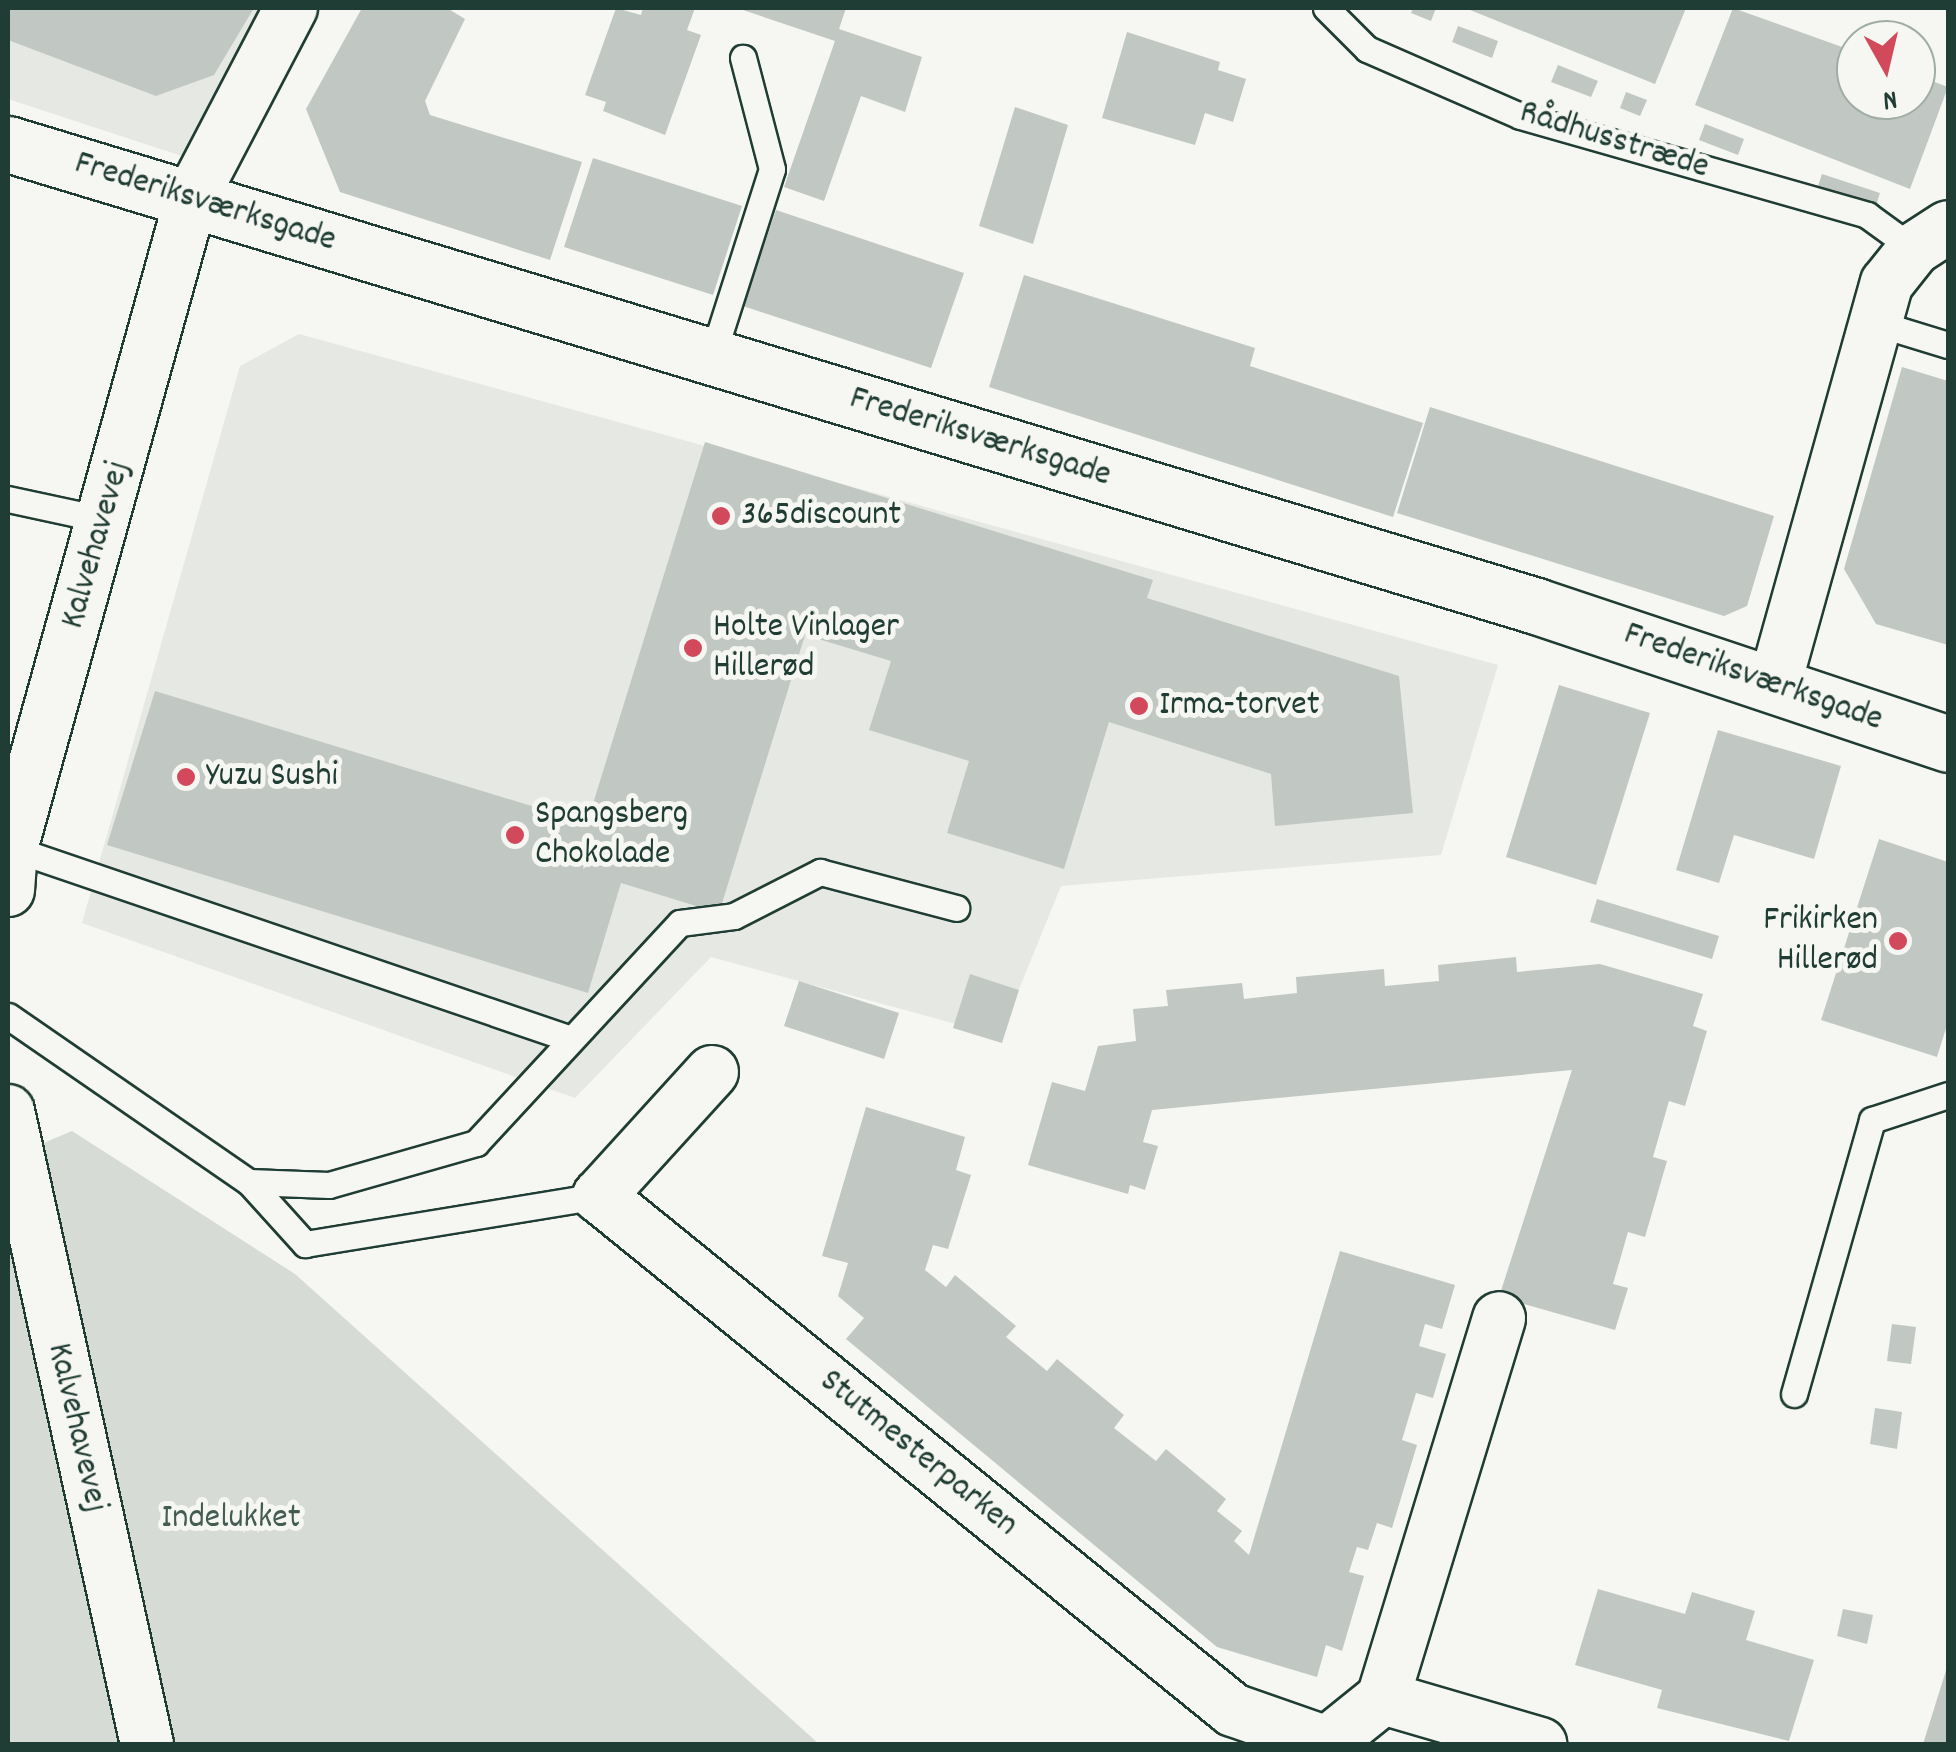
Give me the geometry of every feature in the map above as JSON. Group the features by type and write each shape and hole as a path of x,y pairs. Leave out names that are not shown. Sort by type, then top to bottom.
{"street":[{"name":"Kalvehavevej","path":"9,862 191,199 292,8"},
{"name":"Frederiksværksgade","path":"8,144 1775,683 1948,744"},
{"name":"Rådhusstræde","path":"1775,683 1887,283 1931,238"},
{"path":"599,1196 712,1072"},
{"name":"Kalvehavevej","path":"8,1111 147,1744"},
{"name":"Stutmesterparken","path":"599,1196 1233,1710 1327,1743 1382,1698"},
{"path":"1499,1318 1382,1698 1540,1744"}],"lane":[{"name":"Rådhusstræde","path":"1326,8 1367,49 1520,116 1867,215 1931,238"},
{"path":"712,358 772,169 743,58"},
{"path":"1876,323 1948,346"},
{"path":"8,498 105,520"},
{"path":"9,862 568,1038"},
{"path":"249,1182 329,1185 476,1143 568,1038 680,923 734,916 820,872 956,908"},
{"path":"8,1016 249,1182 305,1244 599,1196"},
{"path":"1794,1394 1872,1120 1948,1095"}],"shaded area":[{"path":"8,8 289,8 191,159 8,99"},
{"path":"299,334 1498,665 1441,855 1061,886 1000,1036 711,957 575,1098 82,923 240,366"}],"green space":[{"name":"Indelukket","path":"72,1131 295,1274 819,1744 8,1744 8,1158"}],"building":[{"path":"8,8 254,8 214,75 156,96 8,40"},
{"path":"362,8 447,8 465,19 425,101 430,115 582,162 550,260 340,192 306,109"},
{"path":"616,8 641,15 643,8 695,8 687,30 701,35 665,135 603,111 606,102 585,95"},
{"path":"737,8 846,8 839,29 922,57 905,112 861,96 824,201 784,187 835,41"},
{"path":"1413,8 1436,8 1431,21 1411,13"},
{"path":"1465,8 1686,8 1655,84"},
{"path":"1733,8 1836,45 1836,120 1936,120 1910,189 1695,105"},
{"path":"1458,26 1498,41 1492,58 1452,42"},
{"path":"1127,32 1220,62 1218,70 1246,79 1233,122 1205,113 1195,145 1102,118"},
{"path":"1558,65 1598,81 1591,97 1551,82"},
{"path":"1936,82 1948,87 1936,119"},
{"path":"1626,92 1647,100 1640,116 1620,108"},
{"path":"1015,107 1068,125 1033,244 979,226"},
{"path":"1705,124 1744,139 1738,155 1699,140"},
{"path":"593,158 742,206 713,295 564,247"},
{"path":"1822,174 1880,193 1875,209 1817,189"},
{"path":"776,210 964,273 931,368 743,306"},
{"path":"1024,275 1255,348 1250,366 1423,423 1393,517 989,387"},
{"path":"1902,367 1948,381 1948,645 1876,624 1844,569"},
{"path":"1430,407 1774,516 1747,606 1724,616 1397,513"},
{"name":"Irma-torvet","path":"705,442 1153,580 1147,598 1399,676 1413,813 1275,826 1271,774 1109,722 1064,869 947,833 969,761 869,730 891,661 805,635 719,913 621,883 588,993 107,845 155,691 587,823"},
{"path":"1559,685 1650,713 1596,885 1506,857"},
{"path":"1718,730 1841,766 1814,859 1734,835 1719,883 1676,870"},
{"name":"Frikirken Hillerød","path":"1879,839 1948,862 1948,1022 1937,1057 1821,1020"},
{"path":"1597,899 1719,936 1712,959 1590,922"},
{"path":"1516,957 1517,972 1600,964 1703,994 1693,1026 1707,1031 1685,1106 1669,1101 1653,1157 1667,1161 1645,1237 1628,1232 1613,1284 1628,1288 1615,1330 1499,1297 1572,1070 1152,1110 1143,1142 1158,1146 1145,1190 1130,1185 1128,1194 1028,1165 1052,1082 1085,1091 1098,1046 1136,1041 1133,1009 1168,1006 1166,990 1242,983 1244,999 1297,993 1296,977 1384,969 1385,986 1439,981 1438,965"},
{"path":"970,974 1019,990 1002,1043 953,1028"},
{"path":"799,981 899,1013 884,1059 784,1026"},
{"path":"866,1107 965,1137 956,1170 971,1175 948,1249 933,1245 925,1270 946,1287 955,1275 1016,1326 1006,1337 1047,1371 1057,1359 1124,1415 1114,1428 1156,1461 1166,1449 1226,1499 1217,1511 1242,1531 1234,1541 1249,1555 1340,1251 1455,1285 1442,1329 1425,1324 1419,1346 1446,1354 1433,1398 1416,1393 1402,1440 1417,1445 1392,1528 1377,1523 1368,1550 1357,1547 1349,1572 1364,1576 1342,1651 1326,1645 1317,1677 1217,1647 846,1339 864,1318 838,1296 848,1263 822,1256"},
{"path":"1892,1324 1916,1327 1911,1364 1887,1361"},
{"path":"1875,1408 1902,1412 1897,1449 1870,1444"},
{"path":"1598,1589 1685,1614 1692,1592 1755,1611 1746,1640 1814,1660 1789,1741 1657,1708 1662,1690 1575,1665"},
{"path":"1843,1609 1873,1615 1867,1644 1837,1636"},
{"path":"1948,1664 1948,1744 1923,1744"}],"place":[{"name":"365discount","path":"721,516"},
{"name":"Holte Vinlager Hillerød","path":"693,648"},
{"name":"Irma-torvet","path":"1139,706"},
{"name":"Yuzu Sushi","path":"186,777"},
{"name":"Spangsberg Chokolade","path":"515,835"},
{"name":"Frikirken Hillerød","path":"1898,941"}]}
